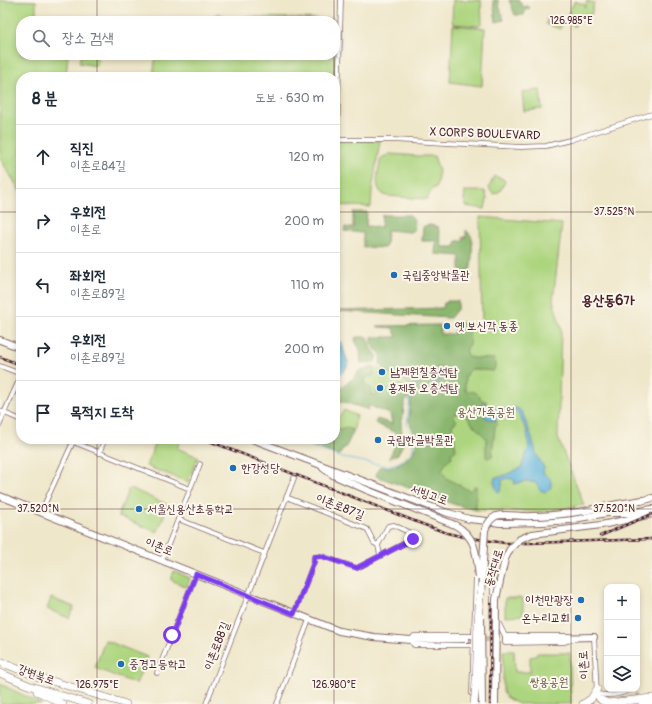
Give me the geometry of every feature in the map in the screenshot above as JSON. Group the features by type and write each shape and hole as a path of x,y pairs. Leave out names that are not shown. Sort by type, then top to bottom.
{"highway":[{"path":"472,704 476,684 478,610 481,590"},
{"name":"강변북로","path":"0,662 36,676 126,704"},
{"name":"강변북로","path":"0,673 28,685 88,704"},
{"path":"28,685 45,696 63,704"},
{"path":"583,704 598,695 608,703 652,698"},
{"path":"642,704 652,703"}],"main road":[{"path":"0,340 16,346"},
{"name":"서빙고로","path":"265,444 444,512 469,519 500,523 569,520 607,513 652,498"},
{"path":"317,464 332,476 455,525 464,530 471,538 475,548 481,590"},
{"name":"이촌로","path":"0,496 339,631 374,637 411,640 466,640"},
{"path":"481,590 485,530 487,525 496,516 561,515 643,500"},
{"name":"서빙고로","path":"607,513 629,513 652,510"},
{"name":"동작대로","path":"494,704 496,599 505,560 510,549 520,539 532,534 601,525 652,514"},
{"name":"동작대로","path":"481,590 482,704"},
{"name":"이촌로","path":"507,638 594,637"}],"street":[{"name":"X CORPS BOULEVARD","path":"340,35 341,0"},
{"name":"X CORPS BOULEVARD","path":"339,60 339,72"},
{"name":"X CORPS BOULEVARD","path":"340,140 393,140 520,147 546,146 652,114"},
{"path":"0,366 16,373"},
{"path":"0,424 2,412 16,385"},
{"path":"2,412 16,418"},
{"path":"41,512 72,444"},
{"path":"78,444 190,489"},
{"path":"99,453 103,444"},
{"path":"162,560 200,464"},
{"path":"248,595 294,478"},
{"name":"이촌로87길","path":"286,497 367,528 374,544 378,545"},
{"path":"178,519 264,553"},
{"path":"294,614 314,562 314,557 321,556 357,568 413,539 412,534 394,525 388,526 378,545 380,555"},
{"path":"472,704 476,572 485,567 493,571 493,613 507,638"},
{"path":"157,673 196,574"},
{"name":"이촌로88길","path":"206,704 248,595"},
{"path":"277,704 309,620"},
{"name":"이촌로","path":"473,636 414,636 411,640 414,645 473,644"},
{"name":"이촌로","path":"594,637 598,695"},
{"path":"598,695 626,692"},
{"path":"598,695 652,694"}],"green space":[{"path":"0,0 36,1 36,16 16,16 16,60 68,60 66,72 16,72 16,185 0,158"},
{"path":"453,0 481,0 482,23 479,26 454,24 452,21"},
{"path":"493,0 498,0 504,20 496,22"},
{"path":"509,0 519,0 523,7 528,6 530,8 526,9 524,15 515,15"},
{"path":"575,1 585,5 585,8 587,1 594,3 591,15 584,14 580,19 575,21 575,26 572,26 568,22 567,15"},
{"path":"219,13 224,16 213,16"},
{"path":"548,16 563,21 560,29 546,24"},
{"path":"453,25 485,28 482,86 450,82"},
{"path":"80,60 98,60 97,66 79,63"},
{"path":"335,60 335,72 154,72 155,61"},
{"path":"540,90 542,109 524,111 522,92"},
{"path":"340,139 380,141 372,190 371,207 340,205"},
{"path":"390,154 434,156 439,171 436,188 433,188 427,199 387,196 379,190 377,179 381,158"},
{"path":"494,176 503,179 505,182 500,191 495,194 492,193 489,188"},
{"path":"465,191 485,191 487,199 485,209 466,206 464,200"},
{"path":"353,212 367,212 366,226 381,227 382,215 410,215 415,225 413,231 409,232 387,230 386,246 384,248 363,247 363,233 344,231 345,227 353,228"},
{"name":"용산가족공원","path":"480,217 562,224 553,300 561,328 558,438 584,505 541,512 476,510 453,504 376,476 392,477 418,450 412,400 425,369 458,328 482,325"},
{"path":"430,225 438,227 442,247 455,247 456,241 463,241 463,237 466,237 466,230 469,233 472,237 472,259 470,271 460,270 460,256 435,254 436,241 422,241 423,227"},
{"path":"447,301 458,301 458,308 450,318 340,311 443,308 444,303 447,303"},
{"path":"455,322 468,323 470,341 466,352 467,356 472,358 494,359 495,362 493,371 471,369 465,377 465,391 475,392 480,399 487,402 479,406 482,412 487,418 496,420 497,424 495,427 492,456 488,458 486,457 486,438 464,413 455,414 454,417 457,421 452,425 456,450 451,454 452,457 446,462 442,470 446,478 470,491 474,486 476,486 476,510 453,504 376,476 379,467 392,467 404,461 413,453 416,445 415,435 409,421 411,400 416,386 429,379 435,383 444,377 444,368 436,368 430,373 428,378 416,384 411,392 405,381 393,376 380,364 381,354 372,346 372,337 397,337 393,328 377,326 440,325 440,334 454,334"},
{"path":"356,337 368,337 370,347 377,355 375,362 361,363 360,350 355,340"},
{"path":"374,367 374,375 367,377 363,383 372,389 371,395 375,395 377,390 388,390 393,385 402,386 408,393 401,424 403,444 398,454 389,458 394,448 396,433 375,423 377,419 392,424 390,414 368,405 369,410 340,401 340,387 355,376 360,370"},
{"path":"378,367 407,382 411,392 409,400 403,398 376,397 359,391 372,368"},
{"path":"344,410 357,416 353,432 352,430 340,429 340,416"},
{"path":"347,427 353,432 347,445 338,456 308,444 340,444 340,429"},
{"path":"155,444 179,444 177,448 198,457 188,482 146,466"},
{"path":"130,488 168,505 157,532 118,516"},
{"path":"174,571 190,578 187,587 171,580"},
{"path":"51,598 74,607 69,618 47,609"},
{"path":"505,598 523,598 523,615 505,616"},
{"path":"105,640 147,657 136,684 95,668"},
{"name":"쌍용공원","path":"503,651 514,651 515,672 530,672 530,657 536,656 536,653 570,653 571,704 518,704 507,698 503,692"},
{"path":"0,684 42,704 0,704"}],"water":[{"path":"342,342 348,362 344,371 340,375 340,343"},
{"path":"435,370 442,371 443,377 434,383 429,378 430,374"},
{"path":"483,403 498,409 517,408 522,412 537,456 544,467 543,473 550,480 550,489 545,492 540,490 536,483 526,481 514,484 515,480 507,478 502,480 500,492 497,491 494,482 495,477 500,477 521,468 529,447 527,431 518,413 515,411 499,413 496,420 487,418 483,414 480,406"}],"waterway":[{"path":"305,444 343,458 387,466 398,463 410,454 413,449 413,436 407,424 411,395 416,385 429,378"}],"tunnel":[{"path":"466,639 509,639"},
{"path":"638,692 638,704"}],"railway":[{"path":"0,357 16,363"},
{"path":"217,444 422,524 447,533 464,537 505,543 652,539"},
{"path":"600,536 652,514"},
{"path":"490,704 491,604"}],"place":[{"name":"국립중앙박물관","path":"394,275"},
{"name":"옛 보신각 동종","path":"447,326"},
{"name":"남계원칠층석탑","path":"382,372"},
{"name":"홍제동 오층석탑","path":"380,388"},
{"name":"국립한글박물관","path":"378,440"},
{"name":"한강성당","path":"233,468"},
{"name":"서울신용산초등학교","path":"139,509"},
{"name":"이천만광장","path":"581,600"},
{"name":"온누리교회","path":"578,618"},
{"name":"중경고등학고","path":"121,664"}],"district":[{"name":"용산동6가","path":"608,300"}],"route":[{"path":"172,635 196,574 294,614 314,562 314,557 321,556 357,568 413,539"}]}
